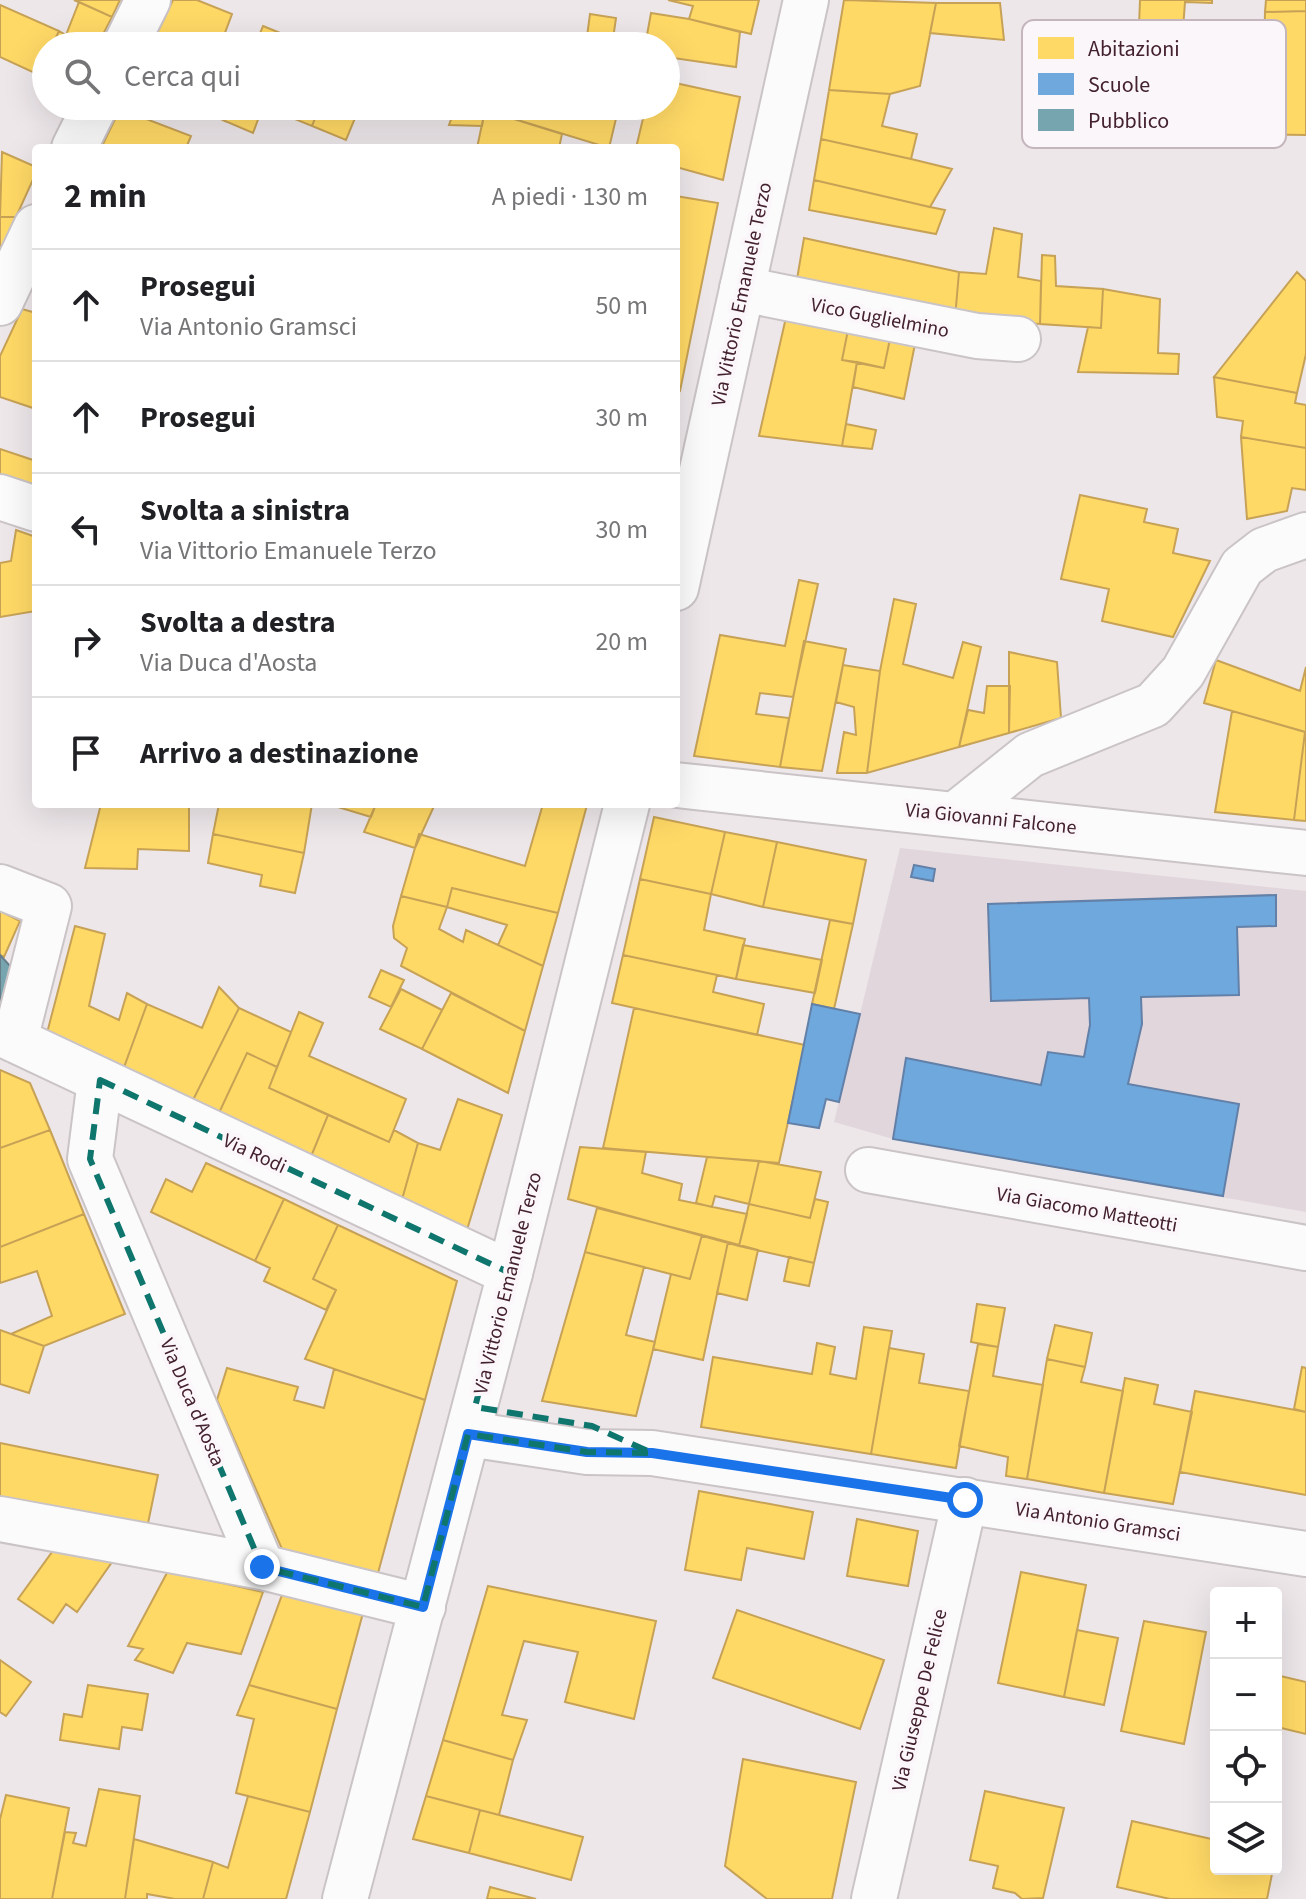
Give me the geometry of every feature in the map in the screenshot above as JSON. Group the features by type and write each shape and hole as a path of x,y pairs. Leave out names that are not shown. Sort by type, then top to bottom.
{"street":[{"path":"132,32 148,0"},
{"name":"Via Vittorio Emanuele Terzo","path":"680,570 806,0"},
{"path":"76,144 88,120"},
{"path":"0,303 32,235"},
{"name":"Vico Guglielmino","path":"742,289 977,336 1018,339"},
{"path":"0,497 32,508"},
{"path":"956,814 1030,755 1153,705 1183,672 1242,567 1264,550 1306,535"},
{"name":"Via Giovanni Falcone","path":"680,785 1306,853"},
{"name":"Via Vittorio Emanuele Terzo","path":"345,1899 510,1273 626,808"},
{"path":"0,887 49,906 8,1036"},
{"name":"Via Rodi","path":"8,1036 510,1273"},
{"name":"Via Duca d'Aosta","path":"100,1080 90,1159 262,1567"},
{"name":"Via Giacomo Matteotti","path":"868,1170 1306,1248"},
{"name":"Via Antonio Gramsci","path":"472,1420 587,1452 652,1453 1306,1554"},
{"name":"Via Giuseppe De Felice","path":"874,1899 965,1500"},
{"path":"0,1519 262,1567 423,1607"}],"highlighted area":[{"path":"100,1080 510,1273 475,1407 592,1426 652,1453 587,1452 468,1434 423,1607 262,1567 90,1159"}],"shaded area":[{"path":"900,848 1306,891 1306,1212 893,1139 834,1122"}],"building: Abitazioni":[{"path":"74,0 120,0 112,17"},
{"path":"173,0 197,0 232,14 225,32 158,32"},
{"path":"668,0 759,0 751,34 689,19 693,6"},
{"path":"844,0 936,3 920,86 890,94 829,90"},
{"path":"1140,0 1212,0 1212,3 1185,2 1184,20 1139,20"},
{"path":"1266,0 1306,0 1306,11 1265,12"},
{"path":"79,2 112,17 104,32 67,32"},
{"path":"936,3 1000,3 1004,40 930,33"},
{"path":"0,5 59,31 32,32 32,72 0,57"},
{"path":"1306,11 1306,135 1286,135 1286,20 1265,20 1265,12"},
{"path":"651,13 740,32 736,67 680,59 680,32 648,32"},
{"path":"590,14 616,18 614,32 588,32"},
{"path":"263,26 278,32 261,32"},
{"path":"680,84 740,97 723,180 680,168 680,144 637,144 643,120 680,120"},
{"path":"829,90 890,94 882,126 917,134 911,159 821,139"},
{"path":"115,120 149,120 191,136 188,144 103,144"},
{"path":"225,120 258,120 253,133"},
{"path":"297,120 314,120 312,126"},
{"path":"314,120 354,120 346,140 312,126"},
{"path":"451,120 483,120 482,126 449,125"},
{"path":"483,120 517,120 562,134 560,144 478,144"},
{"path":"518,120 616,120 610,144 596,144"},
{"path":"821,139 952,169 930,207 814,180"},
{"path":"2,152 32,165 32,182 16,217 0,217"},
{"path":"814,180 945,210 936,234 809,210"},
{"path":"680,197 718,203 680,391"},
{"path":"0,217 16,217 0,253"},
{"path":"994,228 1022,234 1018,277 1041,281 1040,324 955,318 959,272 986,274"},
{"path":"804,238 959,272 955,318 796,285"},
{"path":"1042,255 1055,256 1056,286 1103,289 1101,328 1040,324"},
{"path":"1297,272 1306,281 1306,354 1297,393 1214,377"},
{"path":"1103,289 1160,299 1158,353 1179,354 1178,374 1078,372 1088,327 1101,328"},
{"path":"22,309 32,312 32,408 0,397 0,356"},
{"path":"787,313 849,325 842,360 857,362 842,446 759,436"},
{"path":"849,325 891,334 884,368 842,360"},
{"path":"891,334 916,339 904,399 853,387 857,362 884,368"},
{"path":"1214,377 1297,393 1295,403 1306,405 1306,448 1241,437 1243,421 1217,417"},
{"path":"846,424 876,430 872,449 842,446"},
{"path":"1241,437 1306,448 1306,490 1292,488 1287,511 1247,519"},
{"path":"0,449 32,460 32,497 0,486"},
{"path":"1080,495 1147,509 1144,522 1178,529 1173,553 1210,561 1173,637 1102,621 1109,589 1061,579"},
{"path":"16,530 32,536 32,612 0,617 0,563 11,561"},
{"path":"799,580 818,584 793,697 760,693 756,714 789,718 780,767 694,756 720,635 785,646"},
{"path":"894,599 916,604 903,664 953,678 963,642 981,647 959,747 867,773 880,671"},
{"path":"804,641 846,649 822,771 780,767"},
{"path":"1009,652 1057,662 1061,718 1009,733"},
{"path":"1216,660 1300,691 1306,667 1306,732 1204,703"},
{"path":"843,665 880,671 867,773 837,773 844,732 856,735 854,707 836,702"},
{"path":"987,686 1010,686 1009,733 959,747 968,710 984,713"},
{"path":"1232,711 1305,732 1294,820 1215,812"},
{"path":"1306,732 1306,821 1294,820"},
{"path":"100,808 189,808 189,851 138,849 137,869 85,868"},
{"path":"218,808 311,808 304,853 213,834"},
{"path":"341,808 374,808 371,817"},
{"path":"374,808 433,808 415,848 364,832"},
{"path":"542,808 586,808 558,913 452,888 447,907 401,896 419,834 525,866"},
{"path":"654,817 725,832 711,894 640,879"},
{"path":"725,832 777,842 763,907 711,894"},
{"path":"213,834 304,853 295,893 260,886 262,875 208,863"},
{"path":"777,842 866,860 853,924 763,907"},
{"path":"640,879 711,894 704,930 745,939 736,979 623,955"},
{"path":"452,888 558,913 543,966 498,945 507,925 447,907"},
{"path":"401,896 447,907 439,929 463,942 466,930 543,966 525,1031 401,966 407,948 394,938 393,926"},
{"path":"0,911 20,921 4,957 0,955"},
{"path":"830,920 853,924 834,1009 812,1004"},
{"path":"75,926 105,934 89,1006 119,1020 127,993 147,1004 123,1070 47,1033"},
{"path":"743,945 822,960 815,993 736,979"},
{"path":"623,955 717,975 713,992 764,1004 757,1035 612,1003"},
{"path":"381,970 404,980 391,1007 369,997"},
{"path":"219,987 239,1008 192,1102 123,1070 147,1004 202,1028"},
{"path":"401,989 442,1010 422,1049 380,1029"},
{"path":"451,993 525,1031 508,1093 422,1049"},
{"path":"239,1008 291,1032 277,1067 247,1053 218,1115 192,1102"},
{"path":"634,1008 805,1045 779,1163 603,1148"},
{"path":"299,1012 323,1023 309,1056 406,1099 389,1142 269,1088"},
{"path":"247,1053 277,1067 269,1088 328,1115 310,1159 218,1115"},
{"path":"0,1070 30,1083 50,1130 0,1148"},
{"path":"458,1099 502,1115 466,1233 401,1203 418,1143 440,1150"},
{"path":"328,1115 389,1142 394,1130 418,1143 401,1203 310,1159"},
{"path":"50,1130 84,1214 0,1247 0,1148"},
{"path":"580,1147 646,1152 642,1173 682,1184 679,1200 747,1214 739,1246 568,1199"},
{"path":"707,1157 759,1161 749,1204 715,1196 712,1207 696,1203"},
{"path":"759,1161 821,1172 810,1218 749,1204"},
{"path":"206,1163 284,1199 255,1261 151,1212 166,1179 192,1192"},
{"path":"284,1199 338,1225 313,1279 336,1290 326,1310 264,1281 270,1268 255,1261"},
{"path":"815,1199 828,1202 814,1263 739,1246 749,1204 810,1218"},
{"path":"597,1208 702,1235 690,1279 585,1252"},
{"path":"84,1214 125,1314 44,1346 11,1334 52,1316 37,1271 0,1283 0,1247"},
{"path":"338,1225 457,1281 425,1400 305,1359 336,1290 313,1279"},
{"path":"702,1235 728,1242 703,1360 653,1349 671,1274 690,1279"},
{"path":"728,1242 758,1250 747,1300 717,1293"},
{"path":"585,1252 644,1267 626,1335 655,1342 636,1416 542,1401"},
{"path":"789,1257 814,1263 809,1286 784,1281"},
{"path":"977,1304 1005,1308 998,1347 971,1342"},
{"path":"1055,1325 1092,1333 1085,1367 1047,1359"},
{"path":"864,1327 892,1331 871,1454 701,1427 713,1357 812,1374 817,1343 835,1347 830,1374 856,1379"},
{"path":"0,1330 44,1346 29,1393 0,1384"},
{"path":"978,1344 998,1347 993,1376 1043,1385 1027,1479 1006,1476 1008,1457 959,1446"},
{"path":"889,1348 924,1354 919,1383 969,1391 956,1468 871,1454"},
{"path":"1047,1359 1085,1367 1081,1382 1123,1391 1104,1493 1027,1479"},
{"path":"1302,1367 1306,1368 1306,1412 1294,1409"},
{"path":"227,1368 298,1387 294,1400 324,1408 334,1369 425,1400 378,1573 282,1549 217,1400"},
{"path":"1125,1378 1158,1385 1154,1404 1192,1412 1173,1504 1104,1493"},
{"path":"1195,1391 1306,1412 1306,1495 1180,1472"},
{"path":"0,1443 158,1475 146,1533 0,1503"},
{"path":"699,1491 813,1512 804,1559 747,1548 741,1580 685,1570"},
{"path":"857,1519 918,1531 908,1586 847,1576"},
{"path":"55,1548 112,1562 77,1612 66,1604 53,1623 18,1599"},
{"path":"168,1571 263,1592 241,1654 187,1643 173,1673 135,1660 143,1649 128,1646"},
{"path":"1021,1572 1086,1585 1064,1697 998,1683"},
{"path":"488,1586 656,1621 634,1719 565,1702 578,1652 524,1641 502,1715 527,1720 513,1760 443,1740"},
{"path":"282,1595 363,1613 337,1709 249,1685"},
{"path":"737,1610 884,1660 860,1729 713,1678"},
{"path":"1144,1621 1206,1632 1184,1744 1121,1731"},
{"path":"1077,1630 1118,1638 1104,1705 1064,1697"},
{"path":"0,1660 31,1682 6,1716 0,1712"},
{"path":"1282,1676 1306,1682 1306,1734 1282,1728"},
{"path":"88,1685 148,1694 142,1730 122,1727 119,1749 60,1740 64,1714 82,1717"},
{"path":"249,1685 337,1709 310,1812 236,1793 254,1719 237,1715"},
{"path":"443,1740 513,1760 499,1815 426,1796"},
{"path":"743,1759 856,1782 832,1899 767,1899 725,1866"},
{"path":"99,1789 140,1796 125,1899 52,1899 65,1832 76,1833 73,1843 86,1846"},
{"path":"985,1791 1064,1808 1043,1898 1022,1899 1015,1893 993,1888 998,1866 970,1860"},
{"path":"6,1795 69,1808 52,1899 0,1899 0,1819"},
{"path":"248,1796 310,1812 286,1899 203,1899 213,1862 228,1868"},
{"path":"426,1796 480,1810 469,1853 413,1839"},
{"path":"480,1810 583,1837 571,1880 469,1853"},
{"path":"1132,1821 1210,1839 1210,1875 1272,1875 1267,1899 1170,1899 1117,1887"},
{"path":"134,1839 213,1862 203,1899 175,1899 147,1894 147,1899 125,1899"},
{"path":"490,1887 536,1899 487,1899"}],"building: Scuole":[{"path":"914,865 935,869 933,881 911,877"},
{"path":"1276,895 1276,926 1237,927 1239,995 1141,997 1142,1024 1128,1084 1239,1104 1223,1196 893,1139 906,1058 1041,1085 1048,1052 1084,1057 1090,1025 1089,998 991,1001 988,904"},
{"path":"812,1004 860,1014 839,1102 826,1099 819,1128 788,1123"}],"building: Pubblico":[{"path":"0,955 12,968 8,998 0,1002"}],"route":[{"path":"262,1567 423,1607 468,1434 587,1452 652,1453 965,1500"}]}
